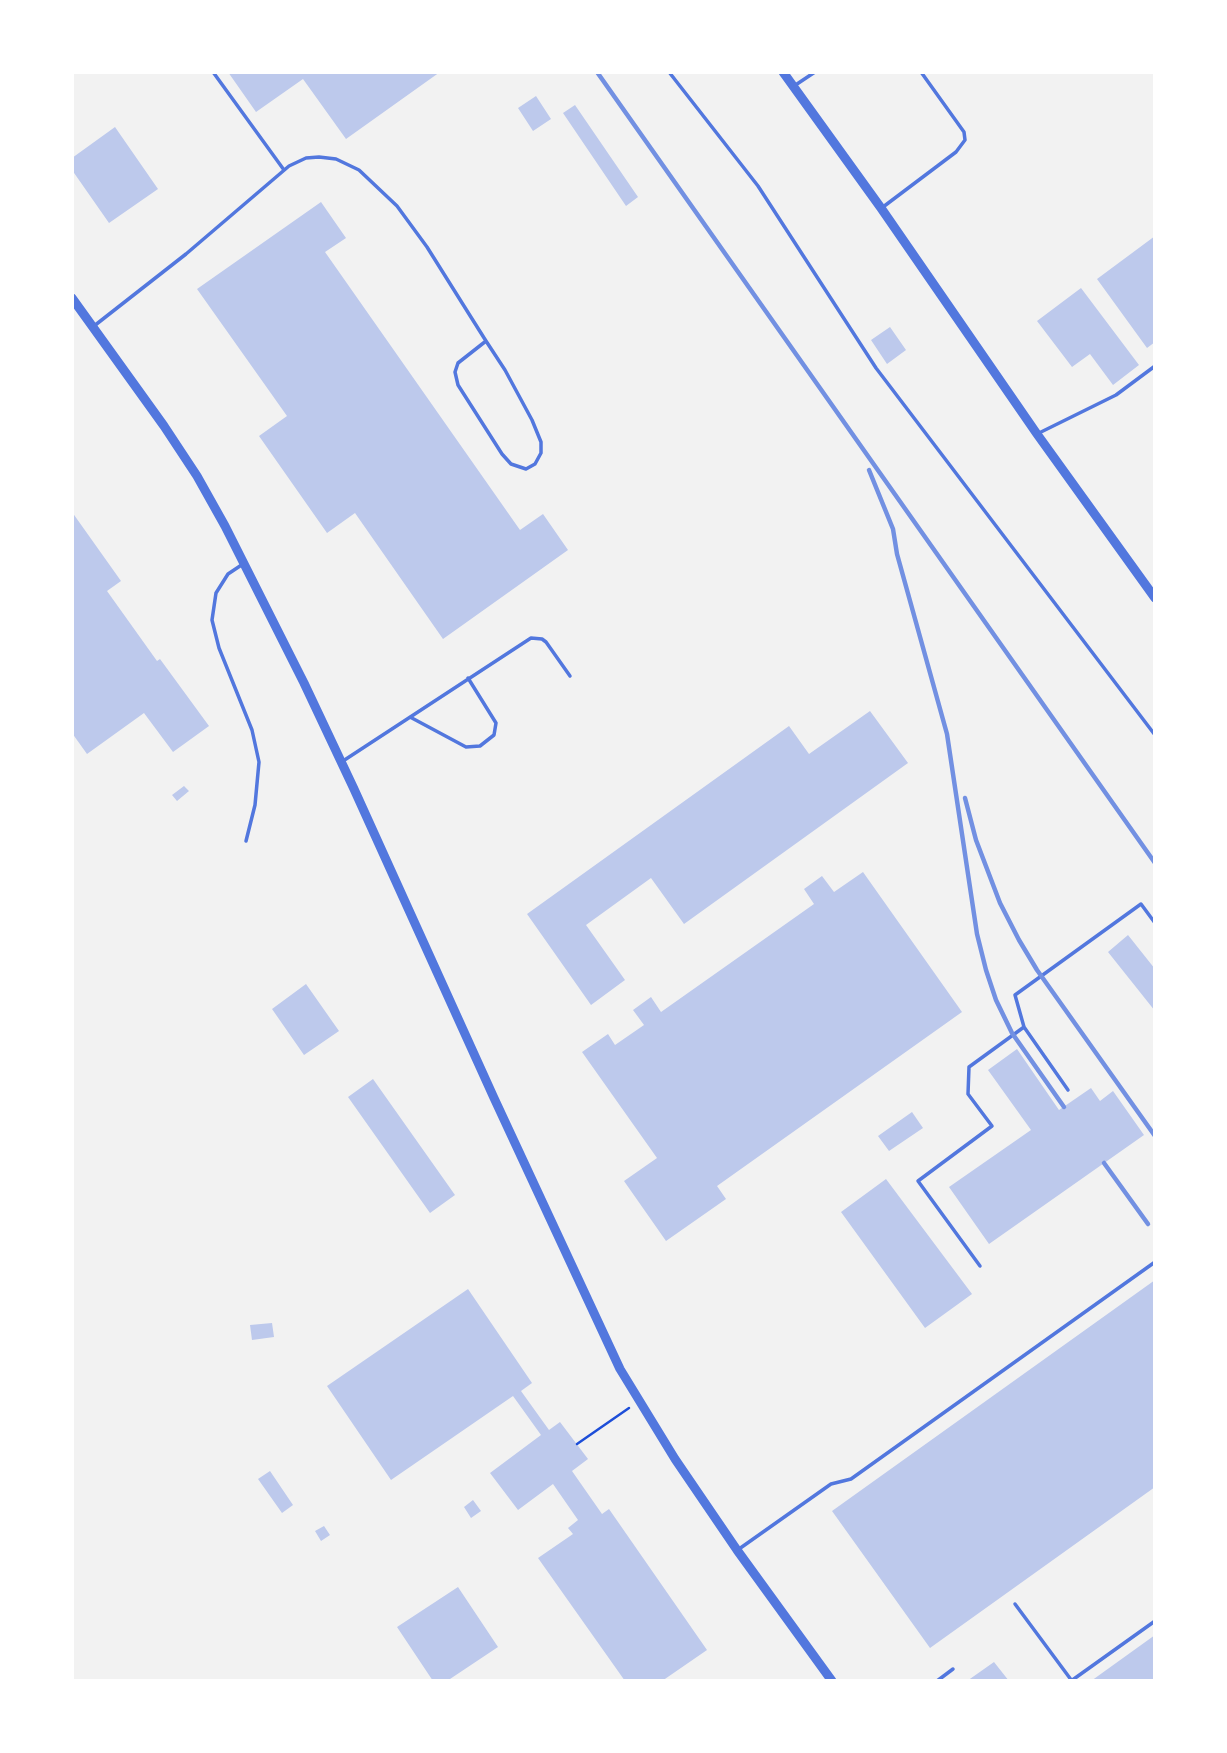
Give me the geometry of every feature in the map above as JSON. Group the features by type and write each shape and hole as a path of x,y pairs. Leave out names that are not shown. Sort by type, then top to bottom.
{"street":[{"path":"783,72 1155,598"},
{"path":"72,298 197,476 244,563 342,762 620,1369 737,1550 832,1681"}],"lane":[{"path":"213,72 284,170"},
{"path":"669,72 758,186 876,368 1155,735"},
{"path":"793,86 815,72"},
{"path":"881,208 956,152 965,140 964,132 921,72"},
{"path":"92,328 186,254 284,170 306,159 319,157 336,159 359,170 397,206 427,247 486,341 532,420 541,442 541,453 535,464 526,470 511,464 502,454 458,385 455,372 458,363 486,341"},
{"path":"1037,434 1116,395 1155,366"},
{"path":"244,563 228,574 216,593 212,620 219,648 252,730 258,755 259,779 246,841"},
{"path":"342,762 520,643 542,639 570,676"},
{"path":"410,717 466,747 480,746 494,735 496,723 468,678"},
{"path":"1068,1090 1024,1027 1015,995 1141,904 1155,923"},
{"path":"980,1266 918,1181 992,1126 968,1094 969,1067 1024,1027"},
{"path":"737,1550 831,1484 850,1479 1155,1262"},
{"path":"1015,1604 1072,1681 1155,1621"},
{"path":"937,1681 953,1669"}],"path":[{"path":"577,1444 639,1401"}],"building":[{"path":"228,72 440,72 346,139 303,79 256,112"},
{"path":"536,96 551,119 533,131 518,108"},
{"path":"575,105 638,197 626,206 563,113"},
{"path":"115,127 158,189 109,223 72,170 72,158"},
{"path":"321,202 346,238 325,252 520,530 543,514 568,550 443,639 355,513 327,533 259,436 287,416 197,289"},
{"path":"1155,236 1155,342 1147,348 1097,279"},
{"path":"1081,288 1139,365 1113,385 1090,354 1072,367 1037,321"},
{"path":"890,327 906,350 887,364 871,340"},
{"path":"72,512 121,581 107,591 157,661 160,659 209,726 173,752 144,713 87,754 72,733"},
{"path":"870,711 908,763 684,924 651,878 586,925 625,980 591,1005 527,914 789,726 809,754"},
{"path":"184,786 189,791 177,801 172,795"},
{"path":"863,872 962,1012 717,1186 726,1199 666,1241 624,1181 657,1158 582,1052 608,1034 615,1045 644,1025 633,1010 651,997 661,1012 814,904 804,889 822,876 834,892"},
{"path":"1128,935 1155,969 1155,1011 1108,952"},
{"path":"306,984 339,1031 304,1055 272,1009"},
{"path":"1017,1049 1059,1110 1091,1088 1100,1101 1113,1091 1144,1135 989,1244 949,1187 1031,1130 988,1070"},
{"path":"373,1079 455,1195 430,1213 348,1097"},
{"path":"912,1112 923,1128 889,1151 878,1136"},
{"path":"886,1179 972,1294 925,1328 841,1212"},
{"path":"1155,1280 1155,1487 930,1648 832,1511"},
{"path":"468,1289 532,1383 521,1391 549,1430 560,1422 588,1459 572,1471 602,1514 609,1509 707,1650 662,1681 625,1681 538,1558 573,1534 568,1528 578,1520 553,1484 518,1510 490,1473 541,1435 513,1396 391,1480 327,1386"},
{"path":"272,1323 274,1337 252,1340 250,1325"},
{"path":"270,1471 293,1505 282,1513 258,1479"},
{"path":"473,1500 481,1511 471,1518 464,1507"},
{"path":"324,1526 330,1535 321,1541 315,1531"},
{"path":"458,1587 498,1647 447,1681 433,1681 397,1627"},
{"path":"1155,1635 1155,1681 1091,1681"},
{"path":"994,1662 1009,1681 967,1681"}],"railway":[{"path":"597,72 1155,863"},
{"path":"869,470 893,529 897,554 947,734 977,934 986,970 996,1000 1012,1033 1064,1107"},
{"path":"965,798 976,840 1000,903 1019,940 1037,970 1155,1136"},
{"path":"1104,1163 1148,1224"}]}
